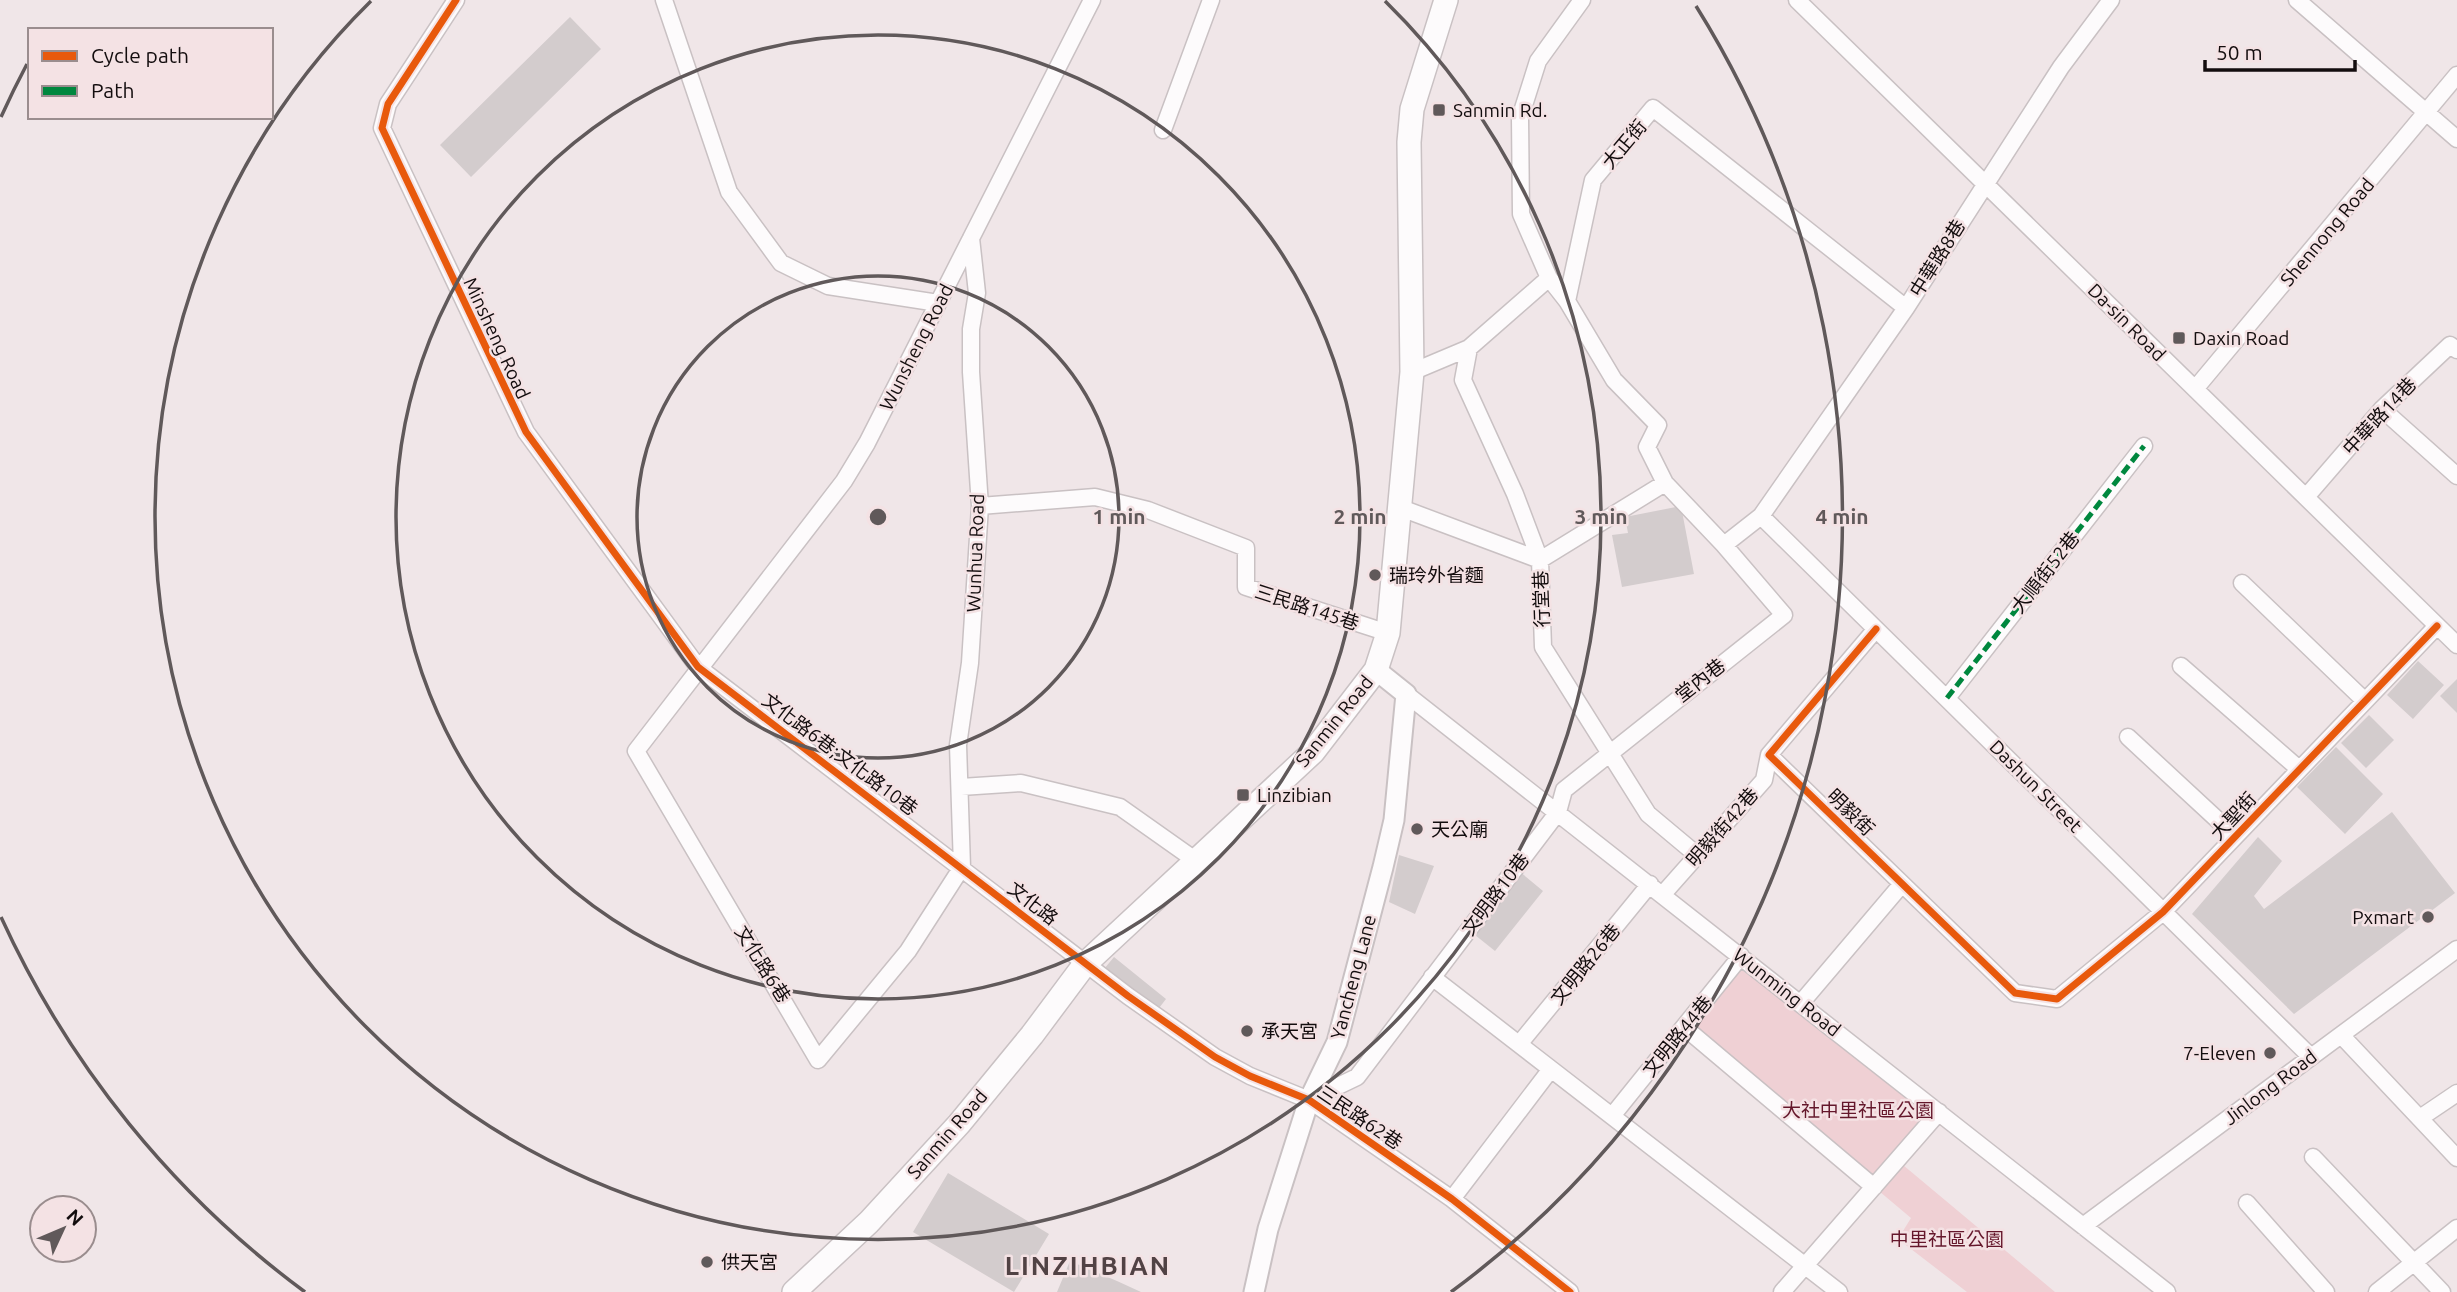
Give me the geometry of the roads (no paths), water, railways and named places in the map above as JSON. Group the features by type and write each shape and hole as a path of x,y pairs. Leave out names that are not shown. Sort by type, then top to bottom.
{"main road":[{"name":"Sanmin Road","path":"794,1292 869,1222 958,1124 1085,964 1313,752 1376,670 1388,633 1412,372 1409,142 1412,109 1446,0"}],"street":[{"name":"Minsheng Road","path":"456,0 388,104 382,128 526,432 698,667"},
{"path":"664,0 729,192 781,263 828,286 938,303"},
{"name":"Wunsheng Road","path":"698,667 844,481 867,443 1093,0"},
{"path":"1163,130 1211,0"},
{"path":"1582,0 1538,61 1520,118 1521,214 1549,278 1567,301 1614,380 1658,425 1647,447 1665,483 1724,545"},
{"name":"Da-sin Road","path":"1797,0 2457,645"},
{"name":"中華路8巷","path":"1724,545 1761,516 1906,308 2061,67 2111,0"},
{"path":"2297,0 2457,139"},
{"name":"Shennong Road","path":"2195,389 2457,75"},
{"name":"大正街","path":"1567,301 1593,180 1653,108 1906,308"},
{"name":"Wunhua Road","path":"962,867 958,745 970,663 979,506 971,372 971,329 977,293 971,238"},
{"path":"1412,372 1469,348 1549,278"},
{"name":"中華路14巷","path":"2306,497 2382,409 2450,345 2457,350"},
{"name":"行堂巷","path":"1469,348 1462,380 1515,494 1540,560 1543,647 1648,814 1697,855"},
{"path":"2382,409 2457,476"},
{"name":"大順街52巷","path":"1947,698 2144,446"},
{"path":"1401,508 1540,560 1665,483"},
{"name":"三民路145巷","path":"979,506 1095,496 1148,510 1246,548 1246,587 1388,633"},
{"name":"Dashun Street","path":"1761,516 2311,1057"},
{"name":"堂內巷","path":"1558,812 1564,790 1609,751 1784,615 1724,545"},
{"path":"2242,583 2364,699"},
{"name":"大聖街","path":"2035,996 2057,999 2163,912 2364,699 2437,626"},
{"path":"1769,755 1876,629"},
{"path":"2181,666 2299,769"},
{"name":"文化路6巷","path":"698,667 636,751 818,1060 908,951 962,867"},
{"name":"文化路6巷;文化路10巷","path":"698,667 962,867"},
{"path":"1376,670 1406,694"},
{"name":"Wunming Road","path":"1406,694 2167,1292"},
{"name":"Yancheng Lane","path":"1254,1292 1268,1229 1309,1100 1337,1042 1394,820 1406,694"},
{"path":"2128,737 2235,836"},
{"name":"明毅街42巷","path":"1656,889 1697,855 1764,780 1769,755"},
{"name":"明毅街","path":"1769,755 2015,993 2035,996"},
{"path":"961,787 1021,783 1120,807 1195,860"},
{"name":"文明路10巷","path":"1309,1100 1357,1077 1558,812"},
{"name":"文化路","path":"962,867 1085,964"},
{"path":"1801,1003 1902,884"},
{"name":"文明路26巷","path":"1520,1043 1656,889"},
{"name":"Jinlong Road","path":"2083,1226 2457,949"},
{"name":"文明路44巷","path":"1612,1116 1741,956"},
{"name":"三民路62巷","path":"1085,964 1215,1057 1250,1076 1309,1100 1452,1199 1570,1292"},
{"path":"1432,977 1839,1292"},
{"path":"1684,1027 1874,1187"},
{"path":"2341,1035 2457,1158"},
{"path":"1452,1199 1551,1069"},
{"path":"2420,1118 2457,1093"},
{"path":"1782,1292 1939,1112"},
{"path":"2313,1157 2442,1292"},
{"path":"2247,1203 2326,1292"},
{"path":"2377,1292 2457,1227"}],"place":[{"name":"Sanmin Rd.","path":"1439,110"},
{"name":"Daxin Road","path":"2179,338"},
{"name":"瑞玲外省麵","path":"1375,575"},
{"name":"Linzibian","path":"1243,795"},
{"name":"天公廟","path":"1417,829"},
{"name":"Pxmart","path":"2428,917"},
{"name":"承天宮","path":"1247,1031"},
{"name":"7-Eleven","path":"2270,1053"},
{"name":"供天宮","path":"707,1262"}],"district":[{"name":"LINZIHBIAN","path":"1088,1266"}],"park label":[{"name":"大社中里社區公園","path":"1858,1110"},
{"name":"中里社區公園","path":"1947,1239"}]}
